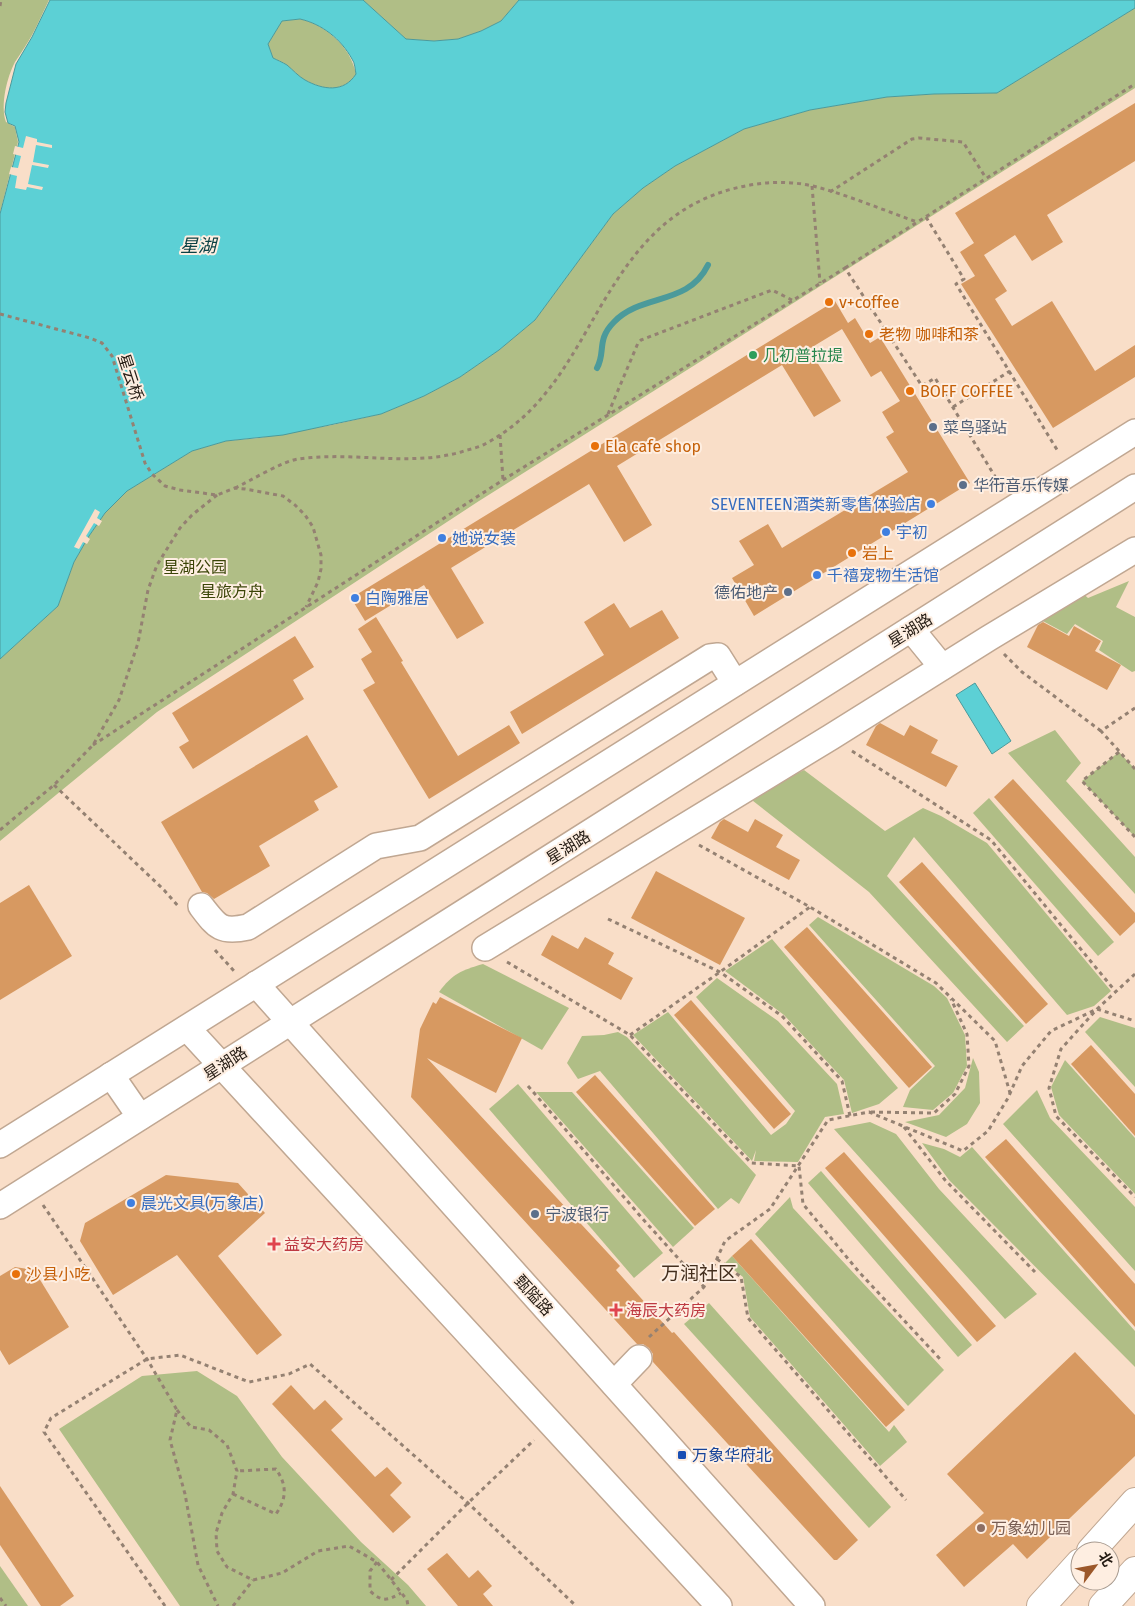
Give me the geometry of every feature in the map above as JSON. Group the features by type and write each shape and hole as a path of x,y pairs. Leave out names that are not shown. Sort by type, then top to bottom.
{"main road":[{"path":"1100,1541 1135,1502"},
{"path":"1103,1606 1135,1571"},
{"path":"1041,1606 1070,1574"}],"street":[{"path":"0,1145 187,1028 247,981 735,683 1135,432"},
{"name":"星湖路","path":"0,1206 1135,487"},
{"path":"484,948 1135,550"},
{"path":"911,629 942,667"},
{"path":"191,908 226,930 248,927 376,846 420,838 710,657 718,656 735,683"},
{"name":"甄隘路","path":"247,981 290,1022 812,1606"},
{"path":"187,1028 720,1606"},
{"path":"111,1075 140,1118"},
{"path":"614,1384 643,1349"}],"path":[{"path":"0,6 1,0"},
{"path":"0,830 54,785 93,745 503,480 845,268 1135,84"},
{"path":"830,192 904,144 919,138 963,142 986,178"},
{"path":"93,745 118,700 138,643 148,590 157,565 180,528 192,515 217,495 296,459 326,457 432,458 482,446 525,416 542,400 572,355 612,285 635,253 658,228 693,203 712,194 748,185 781,182 812,186 917,222"},
{"path":"812,186 820,283"},
{"path":"926,217 964,279 956,284 1064,460"},
{"path":"845,268 922,386 935,378 1015,507"},
{"path":"608,415 638,344 642,340 772,290 792,300"},
{"name":"星云桥","path":"0,314 90,338 102,343 112,356 145,464 152,474 165,486 217,495"},
{"path":"953,407 1010,372"},
{"path":"500,435 503,480"},
{"path":"235,488 283,496 306,515 313,527 321,555 321,569 318,582 306,608"},
{"path":"1022,672 1101,731 1135,769"},
{"path":"1101,731 1135,708"},
{"path":"831,737 991,840 1116,992"},
{"path":"1119,752 1082,780 1135,837"},
{"path":"54,785 164,890 191,908"},
{"path":"697,843 810,907 936,983 995,1041 1010,1094"},
{"path":"630,1035 810,907"},
{"path":"608,919 720,972 782,1016 842,1081 850,1116"},
{"path":"209,943 247,981"},
{"path":"484,948 630,1035 751,1163 799,1166"},
{"path":"1135,974 1097,1010 1061,1049 1049,1088 1056,1116 1135,1197"},
{"path":"643,1349 704,1287 725,1241 770,1209 828,1120 869,1112 934,1112 955,1094 969,1066 967,1034 949,996"},
{"path":"869,1112 963,1151 988,1131 1010,1094 1022,1066 1050,1031 1097,1010 1135,1022"},
{"path":"528,1086 704,1287"},
{"path":"904,1126 945,1180 1035,1272"},
{"path":"799,1166 803,1204 859,1272 941,1360"},
{"path":"31,1187 147,1359 177,1410 191,1427 210,1430 226,1444 237,1471 233,1494 222,1513 216,1533 217,1551 227,1567 253,1580"},
{"path":"717,1259 741,1277 748,1318 906,1500"},
{"path":"165,1606 44,1432 52,1418 147,1359 180,1355 249,1382 289,1374 310,1364 468,1503 576,1606"},
{"path":"177,1410 170,1440 185,1494 198,1565 218,1606"},
{"path":"391,1580 551,1424"},
{"path":"233,1494 276,1514 284,1502 283,1480 276,1469 237,1471"},
{"path":"233,1606 253,1580 282,1573 318,1550 349,1546 377,1562 407,1600 408,1606"},
{"path":"377,1562 370,1571 370,1591 379,1599 391,1599 401,1593"},
{"path":"0,1598 6,1606"}],"green space":[{"path":"0,0 49,0 32,35 15,62 7,83 4,115 6,122 15,127 18,142 0,213"},
{"path":"363,0 519,0 501,21 481,31 458,39 434,41 406,39"},
{"name":"星湖公园","path":"1135,8 1135,88 479,501 157,712 0,841 0,659 58,606 74,562 89,536 105,513 127,491 192,451 226,441 259,438 381,414 424,396 460,377 499,350 535,320 613,214 643,188 675,166 744,129 810,110 887,97 997,93"},
{"path":"300,19 319,26 343,46 349,55 356,74 346,84 333,88 319,86 305,80 287,65 273,58 268,44 282,21"},
{"path":"1129,581 1116,607 1135,617 1135,671 1132,672 1099,650 1103,641 1075,624 1067,634 1041,620 1077,588 1088,598"},
{"path":"1055,730 1081,763 1066,781 1135,857 1135,894 1008,753"},
{"path":"1119,752 1135,769 1135,837 1082,781"},
{"path":"804,770 885,831 923,808 941,816 987,843 1111,991 1094,1006 1067,1015 914,837 887,876 1024,1026 1007,1042 869,892 748,797"},
{"path":"989,798 1114,942 1098,956 973,813"},
{"path":"818,917 934,986 947,998 965,1035 967,1066 953,1093 933,1110 903,1107 910,1090 935,1066 809,925"},
{"path":"772,939 898,1088 879,1104 852,1113 844,1080 784,1015 725,971"},
{"path":"483,964 569,1008 542,1050 439,992 448,981 458,974"},
{"path":"717,978 778,1021 837,1084 844,1114 825,1117 798,1162 754,1161 756,1150 752,1161 633,1035 668,1012 771,1135 786,1124 795,1111 696,997"},
{"path":"1100,1017 1135,1028 1135,1087 1085,1032"},
{"path":"618,1032 627,1037 756,1175 739,1204 731,1198 718,1209 600,1071 578,1079 567,1063 582,1036"},
{"path":"973,1058 979,1072 980,1103 967,1124 946,1137 905,1122 939,1115 965,1088"},
{"path":"1065,1060 1135,1138 1135,1194 1059,1115 1051,1087"},
{"path":"518,1084 663,1253 634,1278 489,1109"},
{"path":"1037,1090 1050,1118 1135,1207 1135,1271 1003,1124"},
{"path":"536,1092 572,1092 694,1228 673,1247"},
{"path":"870,1122 896,1134 939,1189 1037,1294 1005,1319 834,1129"},
{"path":"922,1143 944,1149 960,1157 972,1147 1135,1331 1135,1367 949,1180"},
{"path":"821,1171 972,1345 958,1357 808,1183"},
{"path":"790,1197 793,1208 944,1370 908,1406 755,1234"},
{"path":"732,1256 889,1432 894,1425 907,1442 880,1466 750,1317 743,1277 725,1263"},
{"path":"709,1303 891,1507 869,1528 684,1324"},
{"path":"197,1371 237,1396 282,1457 361,1542 408,1585 426,1606 180,1606 59,1429 142,1376"},
{"path":"0,1566 28,1606 0,1606"}],"water":[{"name":"星湖","path":"50,0 363,0 406,39 434,41 458,39 481,31 501,21 519,0 1135,0 1135,8 997,93 887,97 810,110 744,129 675,166 643,188 613,214 535,320 499,350 460,377 424,396 381,414 283,435 226,441 192,451 127,491 105,513 89,536 74,562 58,606 0,659 0,214 19,142 15,126 8,123 5,112 16,64","holes":["300,19 308,21 330,33 348,52 353,61 356,74 346,84 333,88 319,86 305,80 287,65 273,58 268,44 282,21"]},
{"path":"975,683 1011,741 992,754 956,695"}],"pier":[{"path":"26,136 37,139 37,142 52,145 52,148 36,145 33,162 49,165 48,168 32,165 28,184 43,187 42,190 27,187 26,190 15,188 17,176 9,174 11,167 18,168 21,156 13,154 15,146 23,148"},
{"path":"95,509 100,512 97,518 102,521 99,526 94,523 86,536 90,539 87,544 83,542 79,549 74,547"}],"building":[{"path":"1135,103 1135,161 1047,215 1063,242 1032,261 1015,235 984,255 1007,291 995,299 1012,326 1052,301 1095,371 1135,345 1135,377 1053,428 961,284 975,276 960,252 974,243 955,213"},
{"path":"835,301 848,323 855,318 870,343 880,337 970,483 754,616 732,578 754,565 739,541 768,524 782,548 908,472 886,437 894,432 882,412 900,401 881,371 871,377 842,329 809,349 841,401 814,417 782,365 617,466 652,525 624,542 589,484 451,568 484,623 457,639 424,585 365,621 351,598"},
{"path":"614,603 630,628 662,610 679,638 522,734 510,712 604,655 584,622"},
{"path":"376,617 458,756 509,725 520,743 429,799 363,690 375,683 361,659 372,652 358,629"},
{"path":"1043,622 1069,636 1074,626 1101,641 1095,651 1121,665 1107,690 1027,647 1038,625"},
{"path":"295,636 314,667 293,680 304,699 193,769 179,747 189,741 172,713"},
{"path":"880,723 904,736 910,725 938,740 931,753 958,766 946,787 866,745 876,726"},
{"path":"307,735 338,787 314,801 319,810 259,846 270,866 214,899 207,893 202,892 161,822"},
{"path":"1013,779 1135,913 1135,922 1120,936 994,797"},
{"path":"724,819 748,832 755,819 783,835 776,847 800,860 789,880 711,838 720,822"},
{"path":"922,862 1048,1004 1026,1024 899,882"},
{"path":"656,871 745,918 720,965 631,918"},
{"path":"29,885 72,956 0,1000 0,903"},
{"path":"807,927 932,1067 909,1088 784,947"},
{"path":"552,935 578,949 585,937 614,953 608,964 633,978 621,1000 541,955"},
{"path":"440,997 522,1038 496,1093 427,1058 620,1266 616,1270 672,1333 674,1332 858,1540 837,1560 834,1560 653,1362 653,1354 649,1348 643,1344 637,1344 411,1097 420,1029 433,1002 436,1004"},
{"path":"691,1000 791,1114 774,1129 674,1015"},
{"path":"1091,1045 1135,1094 1135,1136 1071,1064"},
{"path":"595,1075 715,1209 695,1226 576,1092"},
{"path":"1006,1139 1135,1284 1135,1327 985,1157"},
{"path":"844,1152 996,1326 977,1342 825,1168"},
{"path":"166,1175 238,1183 265,1213 218,1256 282,1335 257,1355 177,1255 113,1295 80,1241 85,1223"},
{"path":"751,1239 905,1410 886,1427 732,1256"},
{"path":"15,1267 34,1270 69,1327 9,1365 0,1350 0,1276"},
{"path":"1075,1352 1135,1415 1135,1456 1027,1559 1013,1544 964,1587 936,1555 984,1513 947,1474"},
{"path":"291,1385 314,1410 325,1400 343,1419 331,1430 375,1477 387,1467 402,1483 390,1495 411,1517 393,1533 272,1404"},
{"path":"0,1486 74,1596 60,1606 41,1606 0,1545"},
{"path":"447,1553 469,1578 478,1570 492,1586 483,1594 493,1606 458,1606 427,1569"}],"waterway":[{"path":"597,368 600,362 603,340 608,328 614,322 625,313 689,287 699,278 708,265"}],"place":[{"name":"v+coffee","path":"829,302"},
{"name":"老物 咖啡和茶","path":"869,334"},
{"name":"几初普拉提","path":"753,355"},
{"name":"BOFF COFFEE","path":"910,391"},
{"name":"菜鸟驿站","path":"933,427"},
{"name":"Ela cafe shop","path":"595,446"},
{"name":"华衎音乐传媒","path":"963,485"},
{"name":"SEVENTEEN酒类新零售体验店","path":"931,504"},
{"name":"宇初","path":"886,532"},
{"name":"她说女装","path":"442,538"},
{"name":"岩上","path":"852,553"},
{"name":"千禧宠物生活馆","path":"817,575"},
{"name":"德佑地产","path":"788,592"},
{"name":"白陶雅居","path":"355,598"},
{"name":"晨光文具(万象店)","path":"131,1203"},
{"name":"宁波银行","path":"535,1214"},
{"name":"益安大药房","path":"274,1244"},
{"name":"沙县小吃","path":"16,1274"},
{"name":"海辰大药房","path":"616,1310"},
{"name":"万象华府北","path":"682,1455"},
{"name":"万象幼儿园","path":"981,1528"}],"district":[{"name":"万润社区","path":"699,1273"}],"park label":[{"name":"星旅方舟","path":"232,591"}]}
